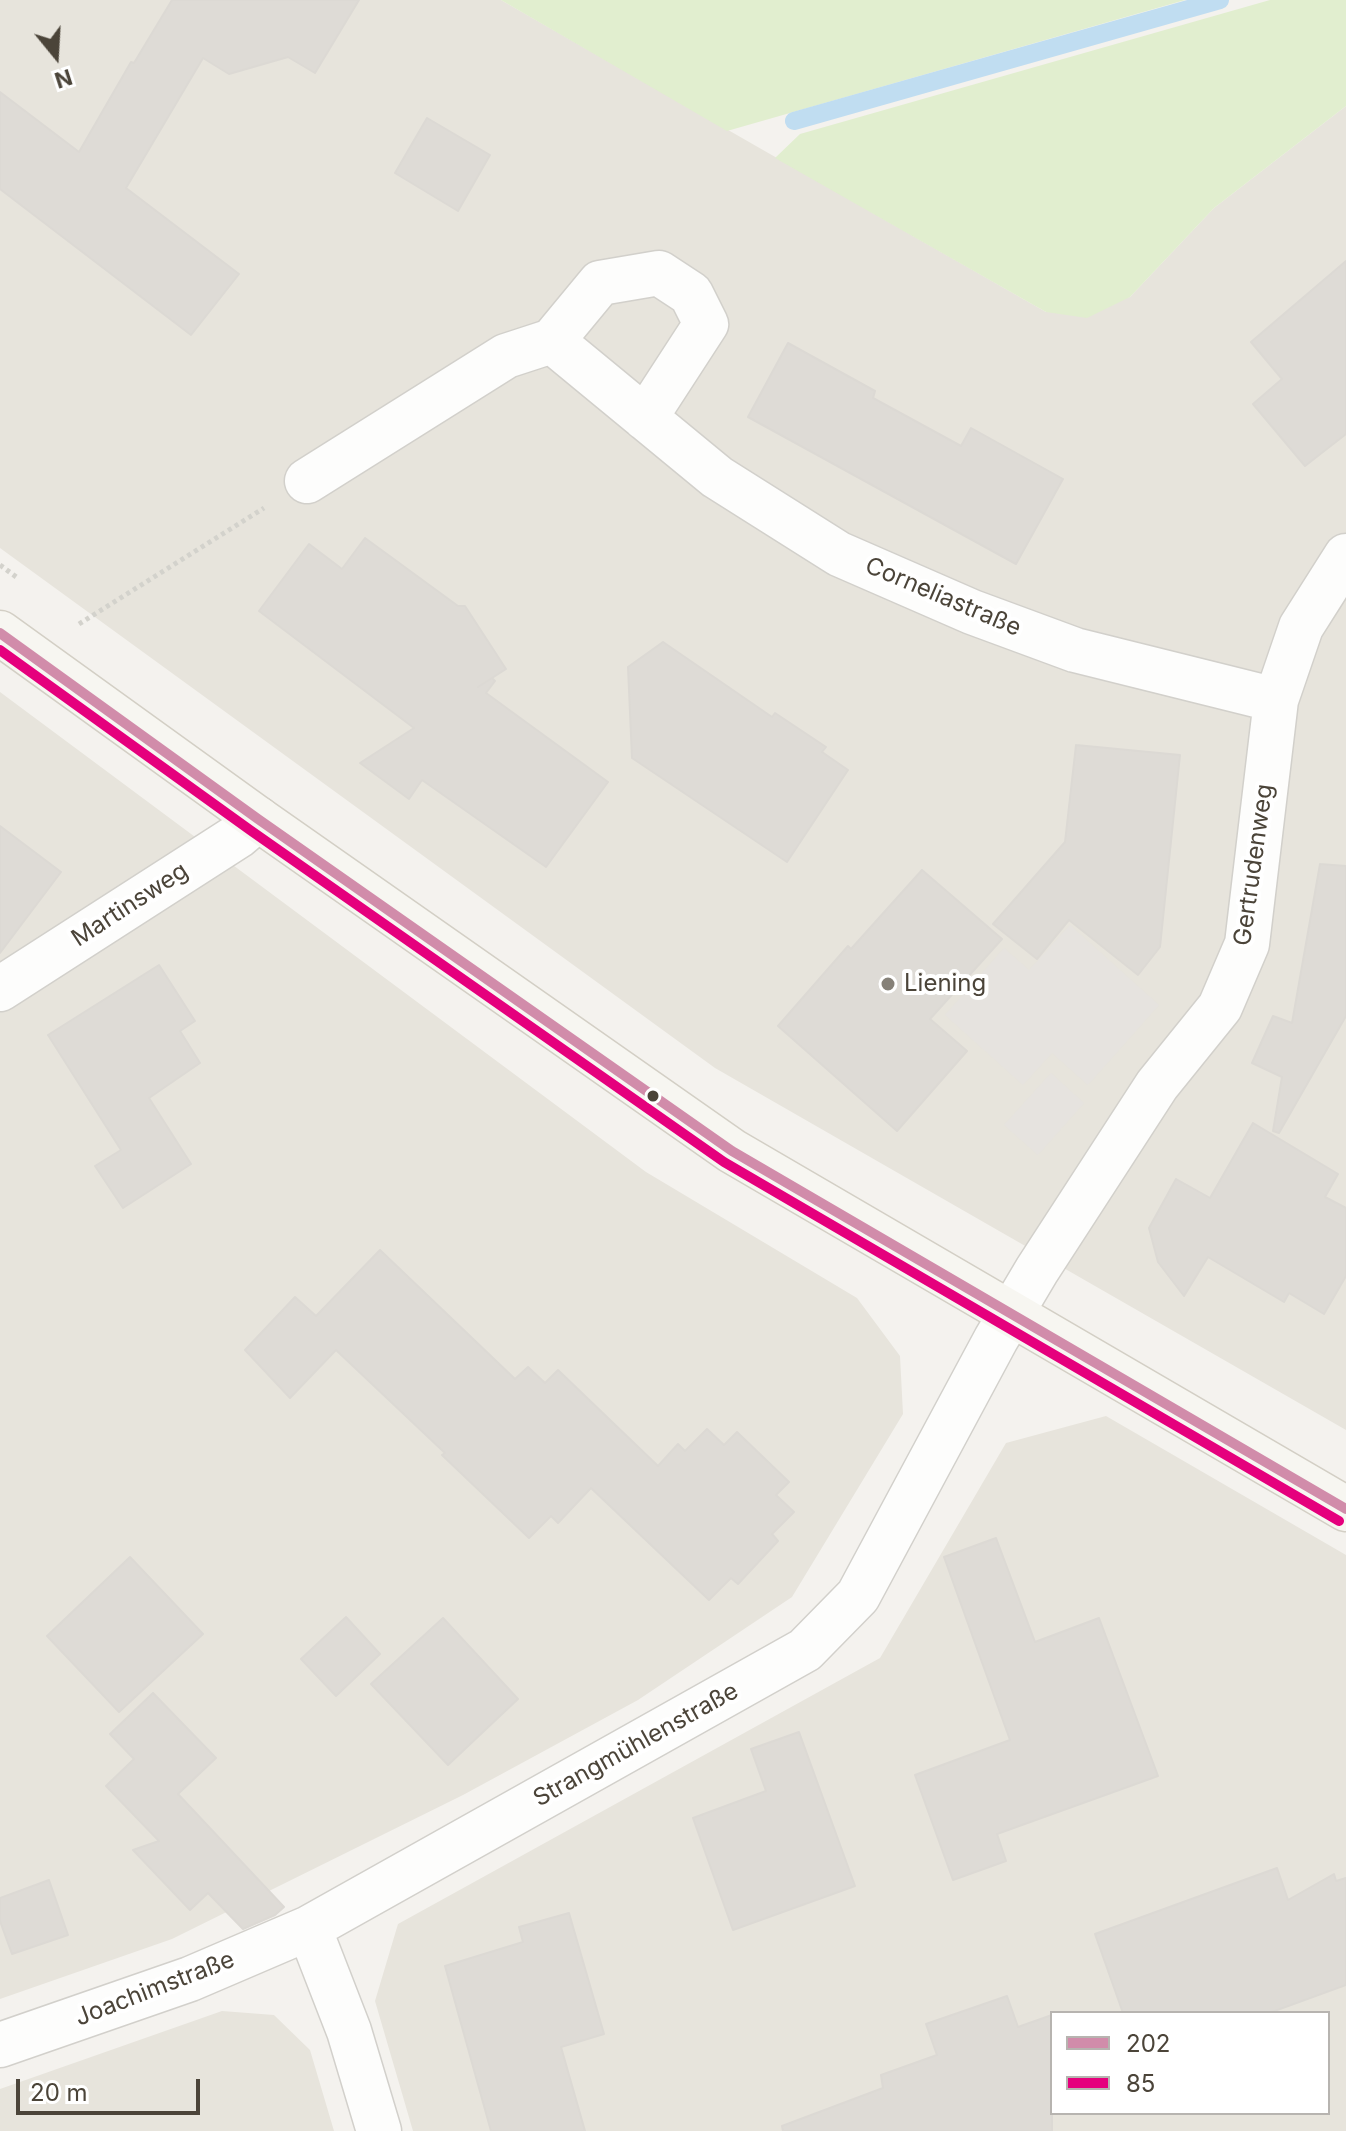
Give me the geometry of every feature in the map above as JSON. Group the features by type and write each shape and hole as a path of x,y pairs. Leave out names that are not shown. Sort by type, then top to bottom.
{"main road":[{"path":"16,645 258,819 732,1151 1346,1509"}],"street":[{"path":"307,481 506,356 552,341 600,283 659,273 691,294 706,324 645,418"},
{"name":"Corneliastraße","path":"552,341 717,477 839,554 972,612 1075,650 1276,700"},
{"name":"Gertrudenweg","path":"1010,1314 1157,1085 1220,1007 1247,944 1276,700 1301,627 1346,556"},
{"name":"Martinsweg","path":"0,989 238,836 258,819"},
{"name":"Strangmühlenstraße","path":"309,1928 805,1650 858,1596 1010,1314"},
{"path":"309,1928 349,2031 379,2131"},
{"name":"Joachimstraße","path":"0,2045 190,1979 309,1928"}],"path":[{"path":"16,645 307,481"}],"shaded area":[{"path":"0,0 501,0 1046,312 1130,297 1214,208 1346,106 1346,1430 715,1068 0,548"},
{"path":"0,692 646,1172 857,1298 900,1356 903,1414 792,1597 638,1700 463,1795 172,1939 0,1999"},
{"path":"1070,925 1159,1005 1088,1085 1052,1053 1023,1085 945,1015 1004,948 1029,970"},
{"path":"1051,1073 1084,1103 1038,1155 1004,1125"},
{"path":"1106,1416 1346,1555 1346,2131 413,2131 375,2001 398,1924 880,1658 1006,1443"},
{"path":"222,2011 274,2015 310,2050 334,2131 0,2131 0,2089"}],"green space":[{"path":"501,0 1185,0 727,131"},
{"path":"1270,0 1346,0 1346,106 1214,208 1130,297 1087,318 1046,312 775,158 800,134"}],"building":[{"path":"172,0 359,0 315,73 288,57 229,74 203,58 126,188 239,274 191,335 0,189 0,92 79,152 131,62 134,63"},
{"path":"427,118 490,155 458,211 395,173"},
{"path":"1346,261 1346,434 1305,466 1253,404 1282,379 1251,342"},
{"path":"788,343 875,391 873,398 961,446 971,428 1063,479 1016,564 748,417"},
{"path":"365,538 458,606 465,606 506,669 492,678 495,681 486,693 608,782 546,867 422,780 409,799 360,763 414,728 259,611 309,544 342,569"},
{"path":"663,642 772,717 775,713 826,747 822,752 848,770 787,862 632,758 628,667"},
{"path":"1076,745 1180,755 1160,947 1138,975 1069,920 1037,959 993,924 1065,842"},
{"path":"0,826 61,872 0,953"},
{"path":"1320,864 1346,866 1346,1016 1279,1133 1273,1131 1282,1077 1252,1063 1273,1016 1292,1023"},
{"name":"Liening","path":"922,870 1002,939 930,1019 967,1051 897,1131 778,1026 848,946 851,949"},
{"path":"159,965 195,1021 180,1031 200,1063 149,1098 191,1164 123,1208 95,1166 121,1150 48,1035"},
{"path":"1253,1123 1338,1174 1325,1197 1346,1208 1346,1276 1324,1314 1289,1293 1284,1302 1208,1257 1184,1296 1158,1262 1149,1228 1176,1179 1210,1198"},
{"path":"380,1250 515,1379 528,1367 545,1383 558,1370 658,1466 678,1444 685,1451 707,1429 724,1445 737,1432 789,1482 776,1495 794,1512 772,1534 778,1541 738,1584 731,1578 709,1600 591,1488 558,1523 551,1516 529,1538 336,1350 290,1398 245,1350 295,1297 316,1316"},
{"path":"996,1538 1035,1642 1099,1618 1158,1776 997,1834 1006,1861 953,1880 915,1775 1010,1740 944,1557"},
{"path":"130,1557 203,1634 119,1712 47,1636"},
{"path":"346,1617 380,1654 336,1696 301,1659"},
{"path":"443,1618 518,1699 448,1765 371,1684"},
{"path":"153,1693 216,1758 178,1794 284,1907 275,1915 243,1929 208,1893 190,1910 133,1850 159,1841 106,1786 134,1759 110,1734"},
{"path":"799,1732 855,1886 733,1930 693,1818 766,1791 751,1749"},
{"path":"1277,1868 1288,1900 1334,1874 1336,1881 1346,1878 1346,1985 1274,2011 1122,2011 1095,1934"},
{"path":"49,1880 68,1935 12,1954 0,1921 0,1898"},
{"path":"569,1913 604,2034 561,2047 585,2131 491,2131 445,1966 523,1942 519,1927"},
{"path":"1007,1996 1018,2027 1050,2016 1052,2131 783,2131 782,2126 883,2088 881,2075 937,2055 926,2024"}],"waterway":[{"path":"794,121 1220,0"}],"transit line":[{"name":"202","path":"0,633 258,819 732,1151 1346,1509"},
{"name":"85","path":"0,650 250,830 724,1162 1339,1521"}],"place":[{"name":"Liening","path":"888,984"}]}
